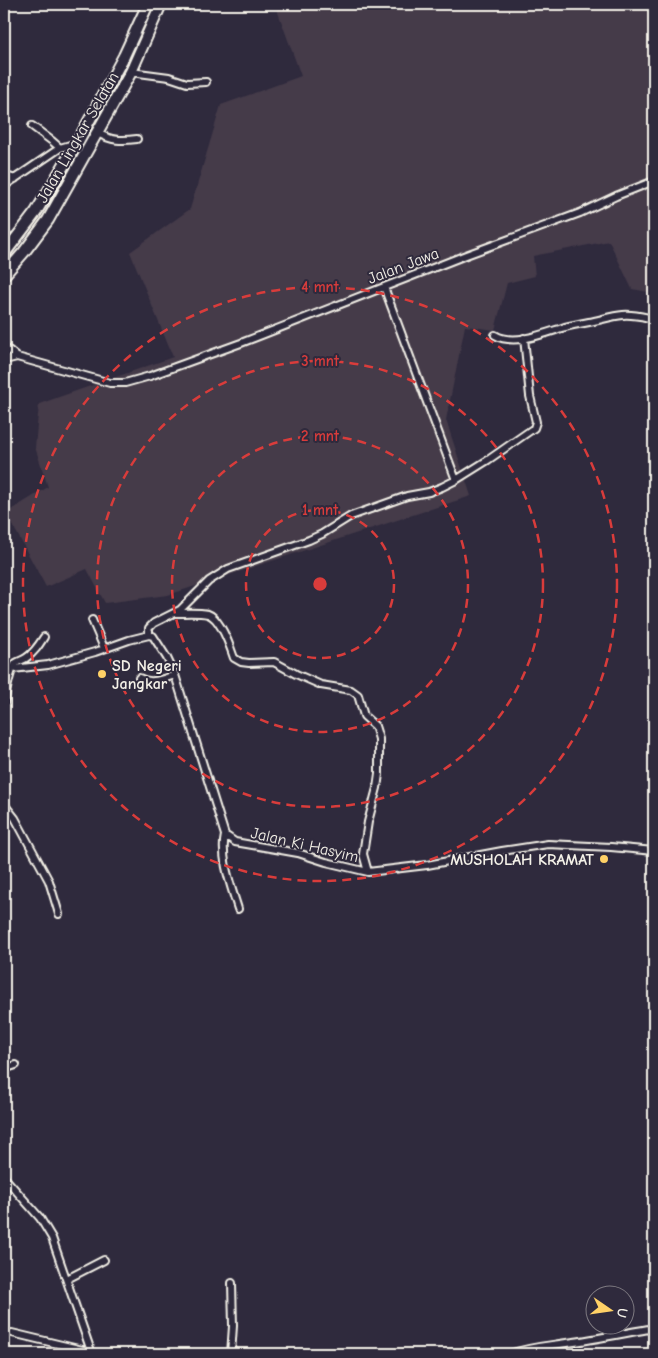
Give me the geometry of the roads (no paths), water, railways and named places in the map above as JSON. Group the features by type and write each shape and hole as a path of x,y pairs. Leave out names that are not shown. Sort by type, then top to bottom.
{"highway":[{"name":"Jalan Lingkar Selatan","path":"4,254 36,212 76,143 124,56 148,4"},
{"name":"Jalan Lingkar Selatan","path":"4,275 48,220 132,72 161,4"}],"street":[{"path":"132,72 169,77 193,83 206,82"},
{"path":"32,126 60,148"},
{"path":"98,132 110,139 137,139"},
{"path":"4,186 60,148 76,143"},
{"path":"4,174 15,179"},
{"name":"Jalan Jawa","path":"4,348 16,357 110,383 125,383 179,366 241,343 466,255 580,213 654,181"},
{"path":"384,287 456,480"},
{"path":"494,335 506,340 524,338 622,315 654,319"},
{"path":"149,635 149,628 154,623 176,613 209,581 228,569 309,540 351,516 407,496 429,492 456,480 534,428 536,425 530,396 524,338"},
{"name":"Jalan Jawa","path":"4,358 16,357"},
{"path":"176,613 212,616 223,630 237,661 249,663 274,662 322,685 350,690 358,695 364,716 375,726 379,739 379,774 363,854 368,872"},
{"path":"92,620 104,648"},
{"path":"4,670 48,665 149,635 156,640 168,658 175,675 225,834 226,861 238,908"},
{"path":"4,705 13,668 17,662 24,660 34,651 44,637"},
{"path":"139,678 145,682 152,682 175,675"},
{"path":"4,804 15,818 49,881 59,914"},
{"name":"Jalan Ki Hasyim","path":"225,834 235,842 298,853 368,872 427,865 548,844 654,851"},
{"path":"4,1069 16,1065"},
{"path":"4,1178 40,1218 52,1238 91,1353"},
{"path":"67,1279 104,1260"},
{"path":"231,1354 233,1326 232,1284"},
{"path":"510,1354 540,1346 654,1328"},
{"path":"12,1333 91,1353"},
{"path":"98,1354 114,1354"}],"place":[{"name":"SD Negeri Jangkar","path":"102,674"},
{"name":"MUSHOLAH KRAMAT","path":"604,859"}]}
